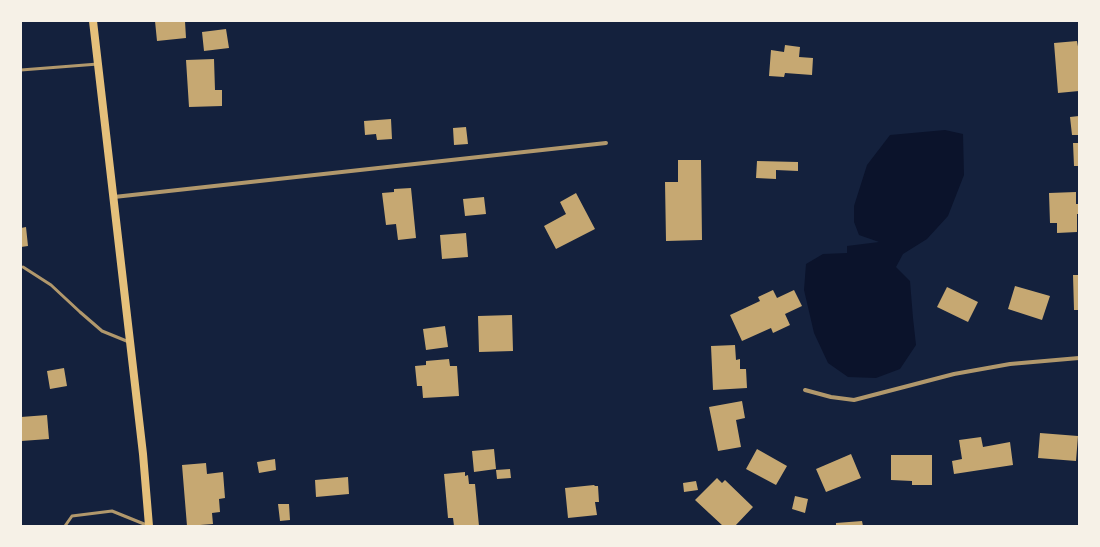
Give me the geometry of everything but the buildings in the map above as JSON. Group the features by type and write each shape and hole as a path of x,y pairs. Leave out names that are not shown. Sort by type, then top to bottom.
{"main road":[{"path":"93,21 143,454 149,526"}],"street":[{"path":"113,197 606,143"},
{"path":"805,390 831,397 854,400 954,374 1010,364 1079,358"}],"lane":[{"path":"21,70 98,64"},
{"path":"23,267 51,285 102,331 130,343"},
{"path":"65,526 72,516 112,511 149,526"}],"water":[{"path":"945,130 963,134 964,175 948,216 927,239 903,254 896,267 910,281 916,345 900,369 876,378 848,377 828,363 814,333 804,290 806,264 823,254 847,253 847,246 879,242 859,235 854,222 854,206 867,165 890,135"}]}
